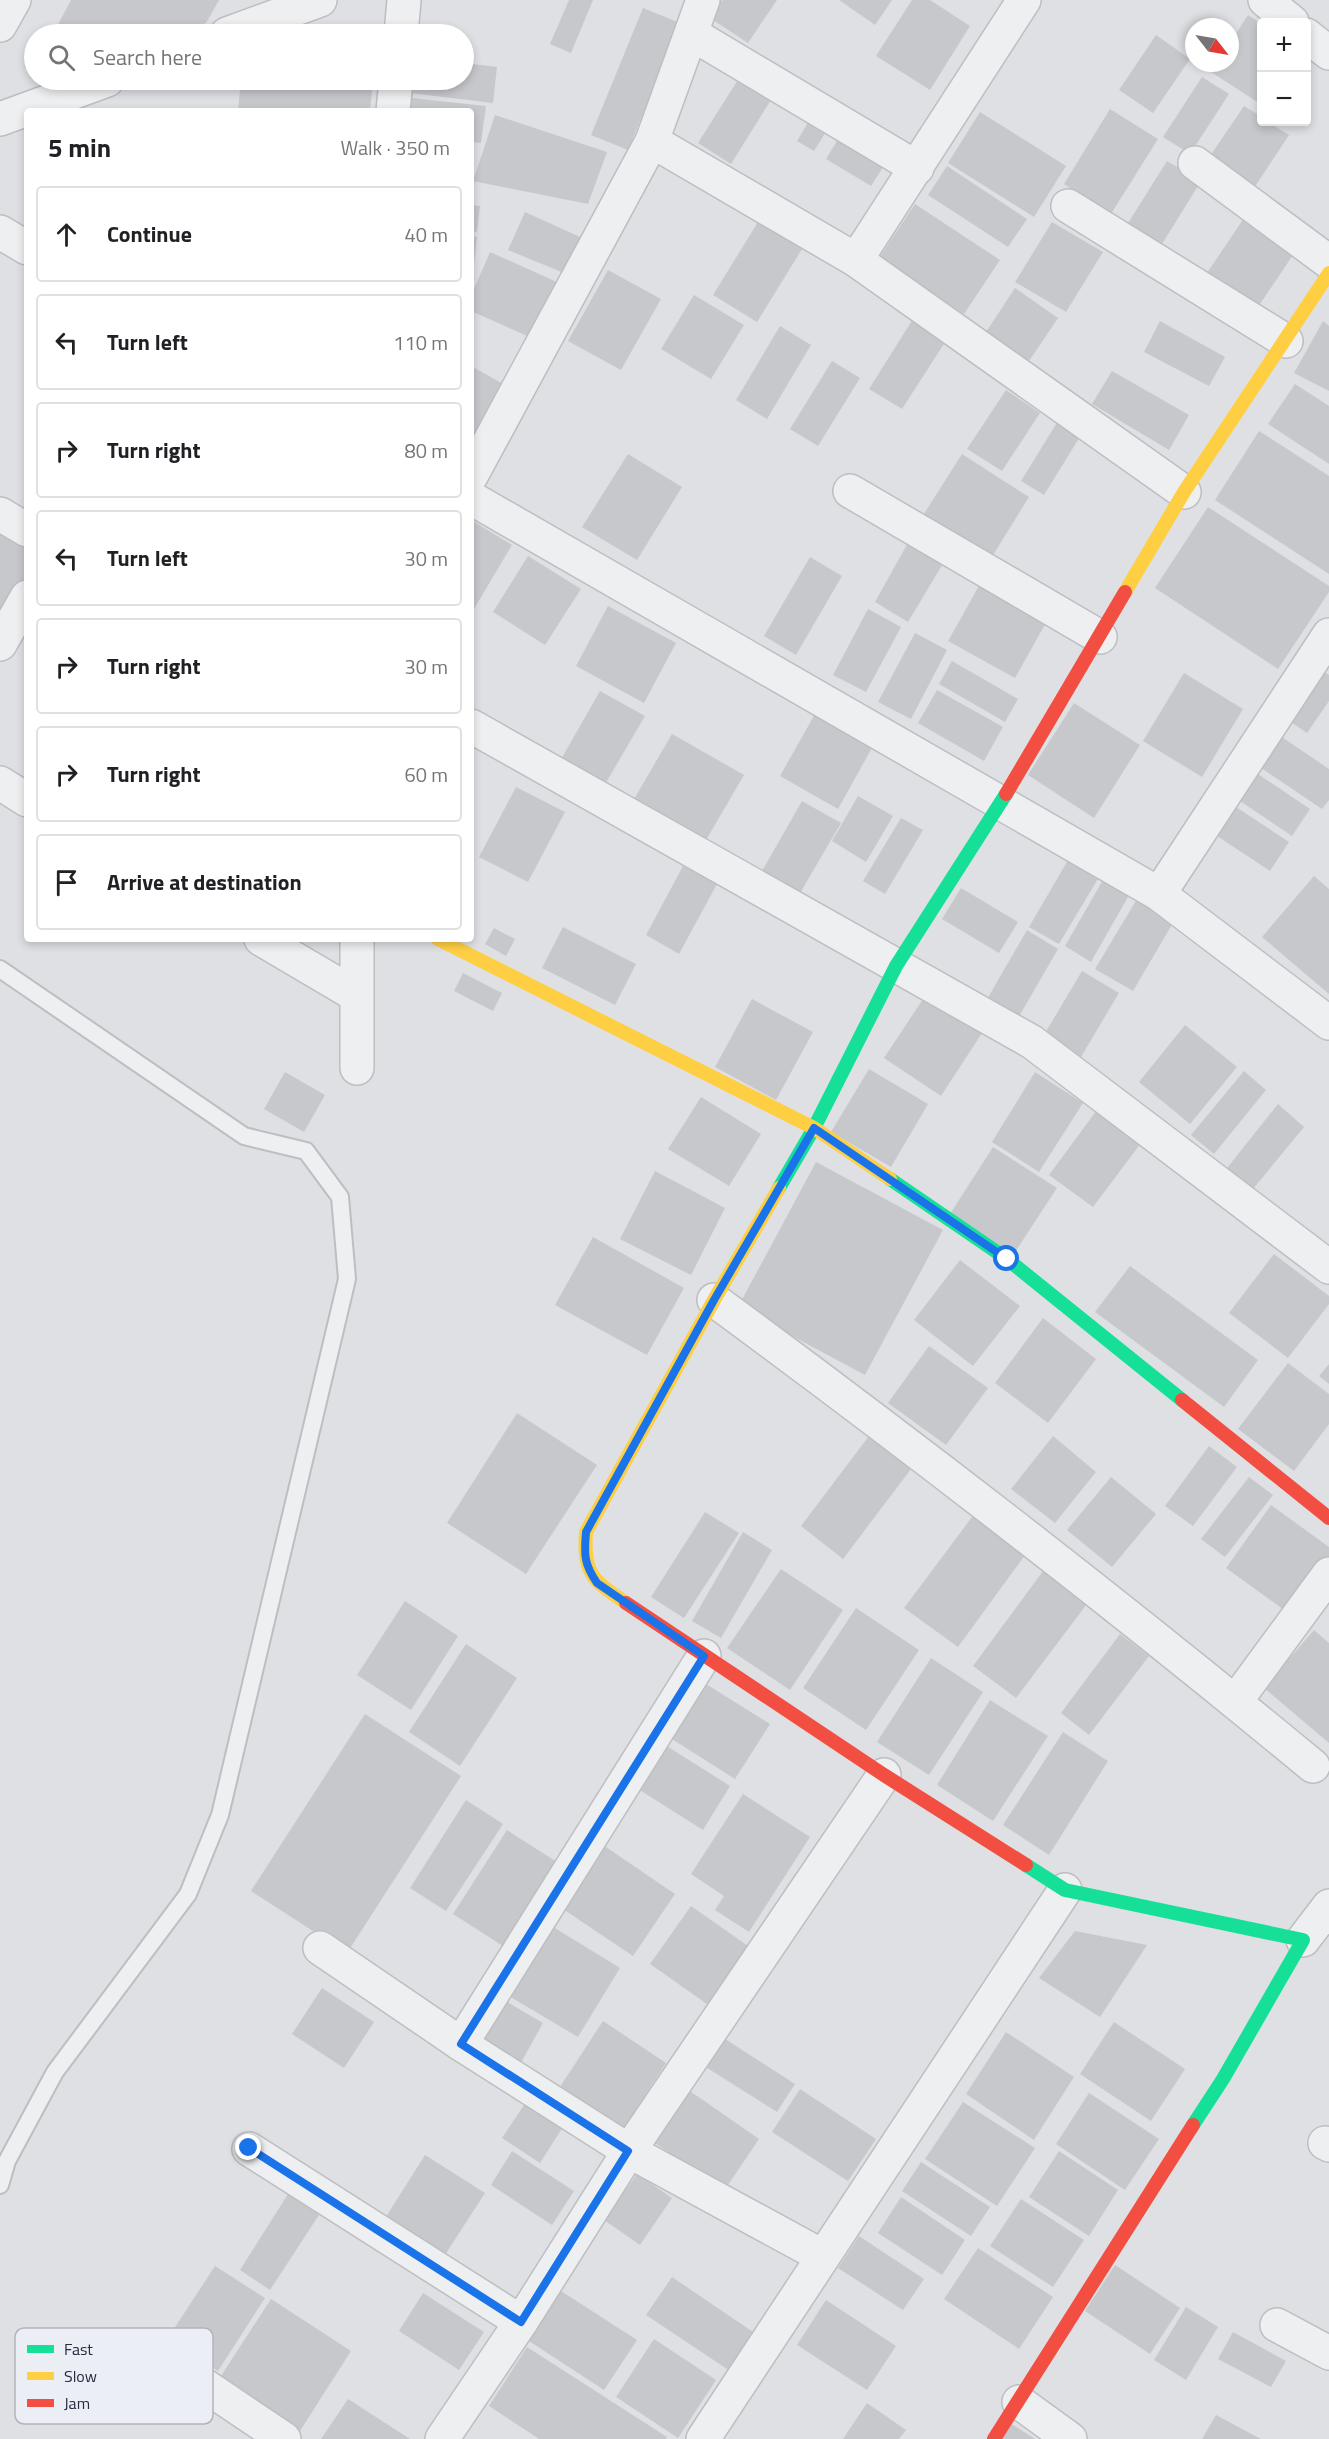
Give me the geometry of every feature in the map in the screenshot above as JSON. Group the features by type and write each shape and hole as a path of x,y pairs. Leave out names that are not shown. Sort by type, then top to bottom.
{"street":[{"path":"0,25 14,0"},
{"path":"254,24 320,0"},
{"path":"401,24 404,0"},
{"path":"474,470 652,141 703,0"},
{"path":"856,260 1024,0"},
{"path":"1265,0 1287,18"},
{"path":"692,34 917,168"},
{"path":"1311,38 1329,53"},
{"path":"30,108 80,90"},
{"path":"393,108 395,90"},
{"path":"0,119 24,110"},
{"path":"652,141 856,260 1184,492"},
{"path":"1195,163 1329,262"},
{"path":"1068,206 1286,341"},
{"path":"0,232 24,246"},
{"path":"1303,1940 1065,1890 884,1775 597,1583 587,1568 584,1551 586,1532 714,1300 814,1128 896,966 1000,804 1184,492 1286,341 1324,293"},
{"path":"850,491 1100,637"},
{"path":"474,500 1160,894 1329,1023"},
{"path":"0,514 24,528"},
{"path":"0,644 24,602"},
{"path":"1160,894 1329,634"},
{"path":"474,728 1032,1042 1329,1268"},
{"path":"0,783 24,798"},
{"path":"266,942 356,995"},
{"path":"357,942 357,1068"},
{"path":"444,942 814,1128 1007,1259 1329,1518"},
{"path":"714,1300 873,1417 1236,1702 1313,1766"},
{"path":"1236,1702 1329,1574"},
{"path":"461,2044 704,1656"},
{"path":"442,2439 521,2322 628,2151 884,1775"},
{"path":"703,2439 1065,1890"},
{"path":"994,2439 1223,2079 1303,1940 1329,1906"},
{"path":"320,1948 461,2044 628,2151 822,2256"},
{"path":"249,2148 521,2322"},
{"path":"1277,2325 1329,2353"},
{"path":"213,2391 284,2439"},
{"path":"1018,2402 1070,2439"}],"lane":[{"path":"0,969 244,1136 306,1151 340,1197 347,1279 220,1815 188,1894 55,2072 8,2161 0,2185"}],"building":[{"path":"71,0 219,0 206,23 203,24 58,24"},
{"path":"569,0 593,0 571,53 550,44"},
{"path":"723,0 777,0 748,43 707,16 715,4"},
{"path":"839,0 892,0 875,25"},
{"path":"912,0 930,0 970,26 930,90 876,56"},
{"path":"643,8 680,23 628,150 591,135"},
{"path":"1248,15 1257,21 1257,102 1211,72 1239,72 1239,29"},
{"path":"1156,35 1185,55 1185,66 1153,113 1119,90"},
{"path":"474,64 497,67 493,103 410,93 410,90 474,90"},
{"path":"741,75 774,95 731,164 698,143"},
{"path":"1202,77 1229,94 1190,154 1163,137"},
{"path":"240,90 372,90 370,108 238,108"},
{"path":"412,98 486,106 481,143 474,142 474,108 410,108"},
{"path":"1244,106 1257,114 1257,126 1274,126 1289,135 1252,191 1206,162"},
{"path":"1110,109 1158,139 1111,214 1064,184"},
{"path":"980,112 1066,166 1034,217 948,163"},
{"path":"495,115 607,152 588,204 474,181"},
{"path":"812,116 829,127 814,151 797,141"},
{"path":"840,136 885,164 871,186 826,159"},
{"path":"1167,161 1201,181 1159,249 1125,228"},
{"path":"947,166 1027,219 1008,247 928,195"},
{"path":"915,204 1000,260 964,314 879,258"},
{"path":"474,205 480,206 477,232 474,232"},
{"path":"525,212 580,237 564,273 508,250"},
{"path":"1244,218 1295,252 1258,307 1207,273"},
{"path":"758,222 802,249 757,322 713,295"},
{"path":"1052,222 1103,252 1066,312 1015,282"},
{"path":"474,236 477,237 474,265"},
{"path":"490,252 559,283 534,339 474,312 474,289"},
{"path":"608,270 661,299 621,370 568,341"},
{"path":"1015,288 1058,318 1023,370 980,341"},
{"path":"694,295 744,325 711,379 661,349"},
{"path":"918,311 951,333 902,409 869,389"},
{"path":"1160,321 1225,357 1209,386 1144,352"},
{"path":"1323,321 1329,326 1329,391 1294,373"},
{"path":"780,326 811,345 767,419 736,400"},
{"path":"832,361 860,378 818,446 790,429"},
{"path":"474,368 505,385 474,442"},
{"path":"1112,371 1189,415 1169,450 1092,404"},
{"path":"1295,384 1329,406 1329,464 1268,424"},
{"path":"1006,390 1040,413 1002,471 967,449"},
{"path":"1058,421 1081,435 1044,495 1021,481"},
{"path":"1259,431 1329,476 1329,574 1215,500"},
{"path":"628,454 682,487 637,560 582,527"},
{"path":"962,454 1029,497 990,560 922,517"},
{"path":"1208,507 1329,586 1329,592 1278,669 1155,588"},
{"path":"474,522 512,545 474,609"},
{"path":"0,534 24,548 24,579 0,620"},
{"path":"909,541 944,562 908,622 875,602"},
{"path":"528,556 581,589 545,645 493,612"},
{"path":"810,557 842,576 796,655 764,636"},
{"path":"980,584 1047,621 1015,678 948,641"},
{"path":"608,606 676,643 644,703 576,666"},
{"path":"868,609 901,627 866,692 833,675"},
{"path":"915,633 947,650 911,719 878,702"},
{"path":"952,661 1018,699 1005,722 939,684"},
{"path":"1318,668 1329,675 1329,701 1307,733 1285,718"},
{"path":"1184,673 1243,709 1202,777 1143,741"},
{"path":"937,690 1003,727 984,761 918,723"},
{"path":"600,691 645,716 604,786 560,761"},
{"path":"1074,703 1140,745 1094,818 1028,775"},
{"path":"815,714 873,746 838,809 780,776"},
{"path":"1276,733 1329,769 1329,800 1322,809 1255,764"},
{"path":"672,734 744,775 702,847 630,806"},
{"path":"1252,770 1310,809 1292,836 1234,797"},
{"path":"516,787 565,812 528,882 479,857"},
{"path":"858,796 893,816 866,862 832,841"},
{"path":"802,801 841,823 796,900 758,878"},
{"path":"1230,803 1289,842 1270,871 1211,832"},
{"path":"901,818 923,830 885,894 863,881"},
{"path":"1071,855 1102,872 1059,944 1029,927"},
{"path":"683,866 717,884 679,954 646,935"},
{"path":"1107,873 1133,888 1091,962 1065,946"},
{"path":"1314,876 1329,889 1329,994 1262,937"},
{"path":"961,888 1018,922 999,953 942,919"},
{"path":"1140,894 1177,916 1133,991 1095,969"},
{"path":"563,927 636,964 615,1005 542,968"},
{"path":"494,928 515,939 506,956 485,944"},
{"path":"1027,930 1058,949 1017,1020 986,1001"},
{"path":"1082,971 1119,993 1078,1062 1041,1040"},
{"path":"463,973 502,993 493,1011 454,991"},
{"path":"925,996 982,1033 941,1096 884,1058"},
{"path":"752,999 813,1032 776,1100 715,1067"},
{"path":"1185,1025 1237,1067 1190,1124 1139,1082"},
{"path":"869,1069 928,1104 891,1167 831,1132"},
{"path":"1244,1071 1266,1090 1214,1154 1191,1135"},
{"path":"285,1072 325,1095 304,1132 264,1109"},
{"path":"1035,1072 1083,1103 1039,1172 992,1142"},
{"path":"701,1097 761,1134 729,1186 668,1149"},
{"path":"1278,1104 1304,1127 1253,1189 1227,1168"},
{"path":"1097,1110 1141,1143 1093,1207 1049,1175"},
{"path":"993,1147 1057,1188 1013,1255 950,1214"},
{"path":"816,1162 943,1230 865,1375 738,1307"},
{"path":"655,1171 725,1208 691,1275 620,1239"},
{"path":"593,1237 684,1288 647,1355 555,1305"},
{"path":"1274,1254 1329,1296 1329,1304 1288,1358 1229,1313"},
{"path":"960,1260 1020,1306 973,1366 914,1320"},
{"path":"1130,1266 1258,1360 1224,1407 1095,1312"},
{"path":"1043,1318 1096,1359 1048,1423 995,1383"},
{"path":"929,1346 988,1388 946,1445 888,1403"},
{"path":"1288,1363 1329,1394 1329,1424 1294,1471 1238,1429"},
{"path":"1329,1364 1329,1384 1319,1376"},
{"path":"517,1413 597,1465 526,1574 447,1523"},
{"path":"869,1436 911,1469 843,1559 801,1526"},
{"path":"1053,1436 1096,1472 1055,1523 1011,1489"},
{"path":"1209,1446 1237,1467 1193,1526 1165,1506"},
{"path":"1111,1477 1156,1514 1112,1567 1067,1530"},
{"path":"1249,1477 1273,1495 1225,1557 1201,1539"},
{"path":"1271,1505 1329,1547 1329,1562 1291,1615 1226,1568"},
{"path":"705,1512 739,1533 684,1618 651,1597"},
{"path":"975,1513 1028,1551 958,1647 904,1608"},
{"path":"743,1532 772,1550 721,1638 692,1621"},
{"path":"781,1569 843,1610 790,1690 727,1648"},
{"path":"1043,1571 1087,1604 1016,1698 973,1666"},
{"path":"405,1601 458,1636 411,1710 357,1675"},
{"path":"856,1608 919,1650 866,1730 803,1688"},
{"path":"1314,1630 1329,1643 1329,1743 1264,1688"},
{"path":"1120,1634 1149,1656 1089,1735 1061,1713"},
{"path":"466,1644 517,1678 460,1766 409,1732"},
{"path":"931,1658 983,1692 929,1775 877,1742"},
{"path":"698,1679 770,1724 735,1779 664,1734"},
{"path":"990,1700 1048,1736 993,1821 937,1785"},
{"path":"365,1714 461,1776 347,1953 251,1891"},
{"path":"1063,1732 1108,1761 1049,1855 1003,1825"},
{"path":"662,1743 730,1786 703,1830 635,1787"},
{"path":"743,1794 810,1837 749,1932 715,1910 724,1896 691,1874"},
{"path":"466,1800 503,1824 446,1911 410,1888"},
{"path":"507,1830 560,1864 506,1948 453,1914"},
{"path":"600,1843 675,1894 633,1956 557,1905"},
{"path":"691,1906 748,1946 707,2004 650,1964"},
{"path":"550,1925 620,1968 578,2037 507,1995"},
{"path":"1075,1931 1147,1945 1100,2017 1039,1978"},
{"path":"322,1988 374,2022 344,2068 292,2034"},
{"path":"497,1996 543,2023 518,2068 471,2040"},
{"path":"603,2021 666,2063 622,2131 558,2090"},
{"path":"1114,2022 1185,2069 1151,2121 1080,2074"},
{"path":"1006,2032 1074,2077 1034,2140 966,2094"},
{"path":"722,2037 795,2084 777,2112 704,2066"},
{"path":"687,2089 759,2139 724,2191 652,2141"},
{"path":"800,2089 876,2139 848,2181 772,2132"},
{"path":"1089,2093 1159,2139 1125,2190 1056,2144"},
{"path":"526,2102 563,2127 540,2163 502,2138"},
{"path":"963,2102 1035,2148 997,2206 925,2159"},
{"path":"512,2151 574,2191 552,2225 491,2185"},
{"path":"1059,2151 1118,2190 1089,2236 1029,2197"},
{"path":"425,2155 485,2193 443,2258 384,2220"},
{"path":"921,2162 990,2207 971,2236 902,2191"},
{"path":"637,2174 672,2198 640,2245 604,2220"},
{"path":"288,2194 319,2215 270,2290 240,2270"},
{"path":"901,2197 965,2240 942,2275 878,2233"},
{"path":"1021,2199 1084,2240 1053,2287 990,2246"},
{"path":"859,2236 924,2279 903,2310 838,2268"},
{"path":"978,2248 1053,2297 1019,2349 944,2299"},
{"path":"1115,2265 1180,2308 1150,2354 1085,2311"},
{"path":"215,2266 265,2298 218,2371 213,2368 213,2328 175,2328"},
{"path":"672,2277 756,2334 730,2371 646,2315"},
{"path":"561,2291 637,2340 604,2390 529,2341"},
{"path":"423,2293 484,2332 459,2370 399,2331"},
{"path":"271,2299 351,2351 300,2431 219,2379"},
{"path":"826,2300 896,2346 867,2390 797,2345"},
{"path":"1186,2307 1218,2327 1186,2380 1154,2360"},
{"path":"1233,2332 1286,2361 1271,2387 1218,2359"},
{"path":"654,2339 716,2380 678,2438 616,2397"},
{"path":"527,2347 667,2437 666,2439 539,2439 489,2406"},
{"path":"348,2399 410,2439 321,2439"},
{"path":"867,2403 906,2430 899,2439 843,2439"},
{"path":"1216,2415 1261,2439 1202,2439"},
{"path":"1010,2423 1035,2439 1000,2439"}],"traffic: fast":[{"path":"779,1188 814,1128 896,966 1006,794"},
{"path":"890,1179 1007,1259 1182,1400"},
{"path":"1026,1865 1065,1890 1303,1940 1223,2079 1193,2125"}],"traffic: slow":[{"path":"1125,592 1184,492 1329,273"},
{"path":"444,942 814,1128 890,1179"},
{"path":"626,1603 592,1575 586,1558 586,1532 714,1300 779,1188"}],"traffic: jam":[{"path":"1006,794 1125,592"},
{"path":"1182,1400 1329,1518"},
{"path":"626,1603 884,1775 1026,1865"},
{"path":"994,2439 1193,2125"}],"route":[{"path":"249,2148 521,2322 628,2151 461,2044 704,1656 597,1583 587,1568 584,1551 586,1532 714,1300 814,1128 1007,1259"}]}
